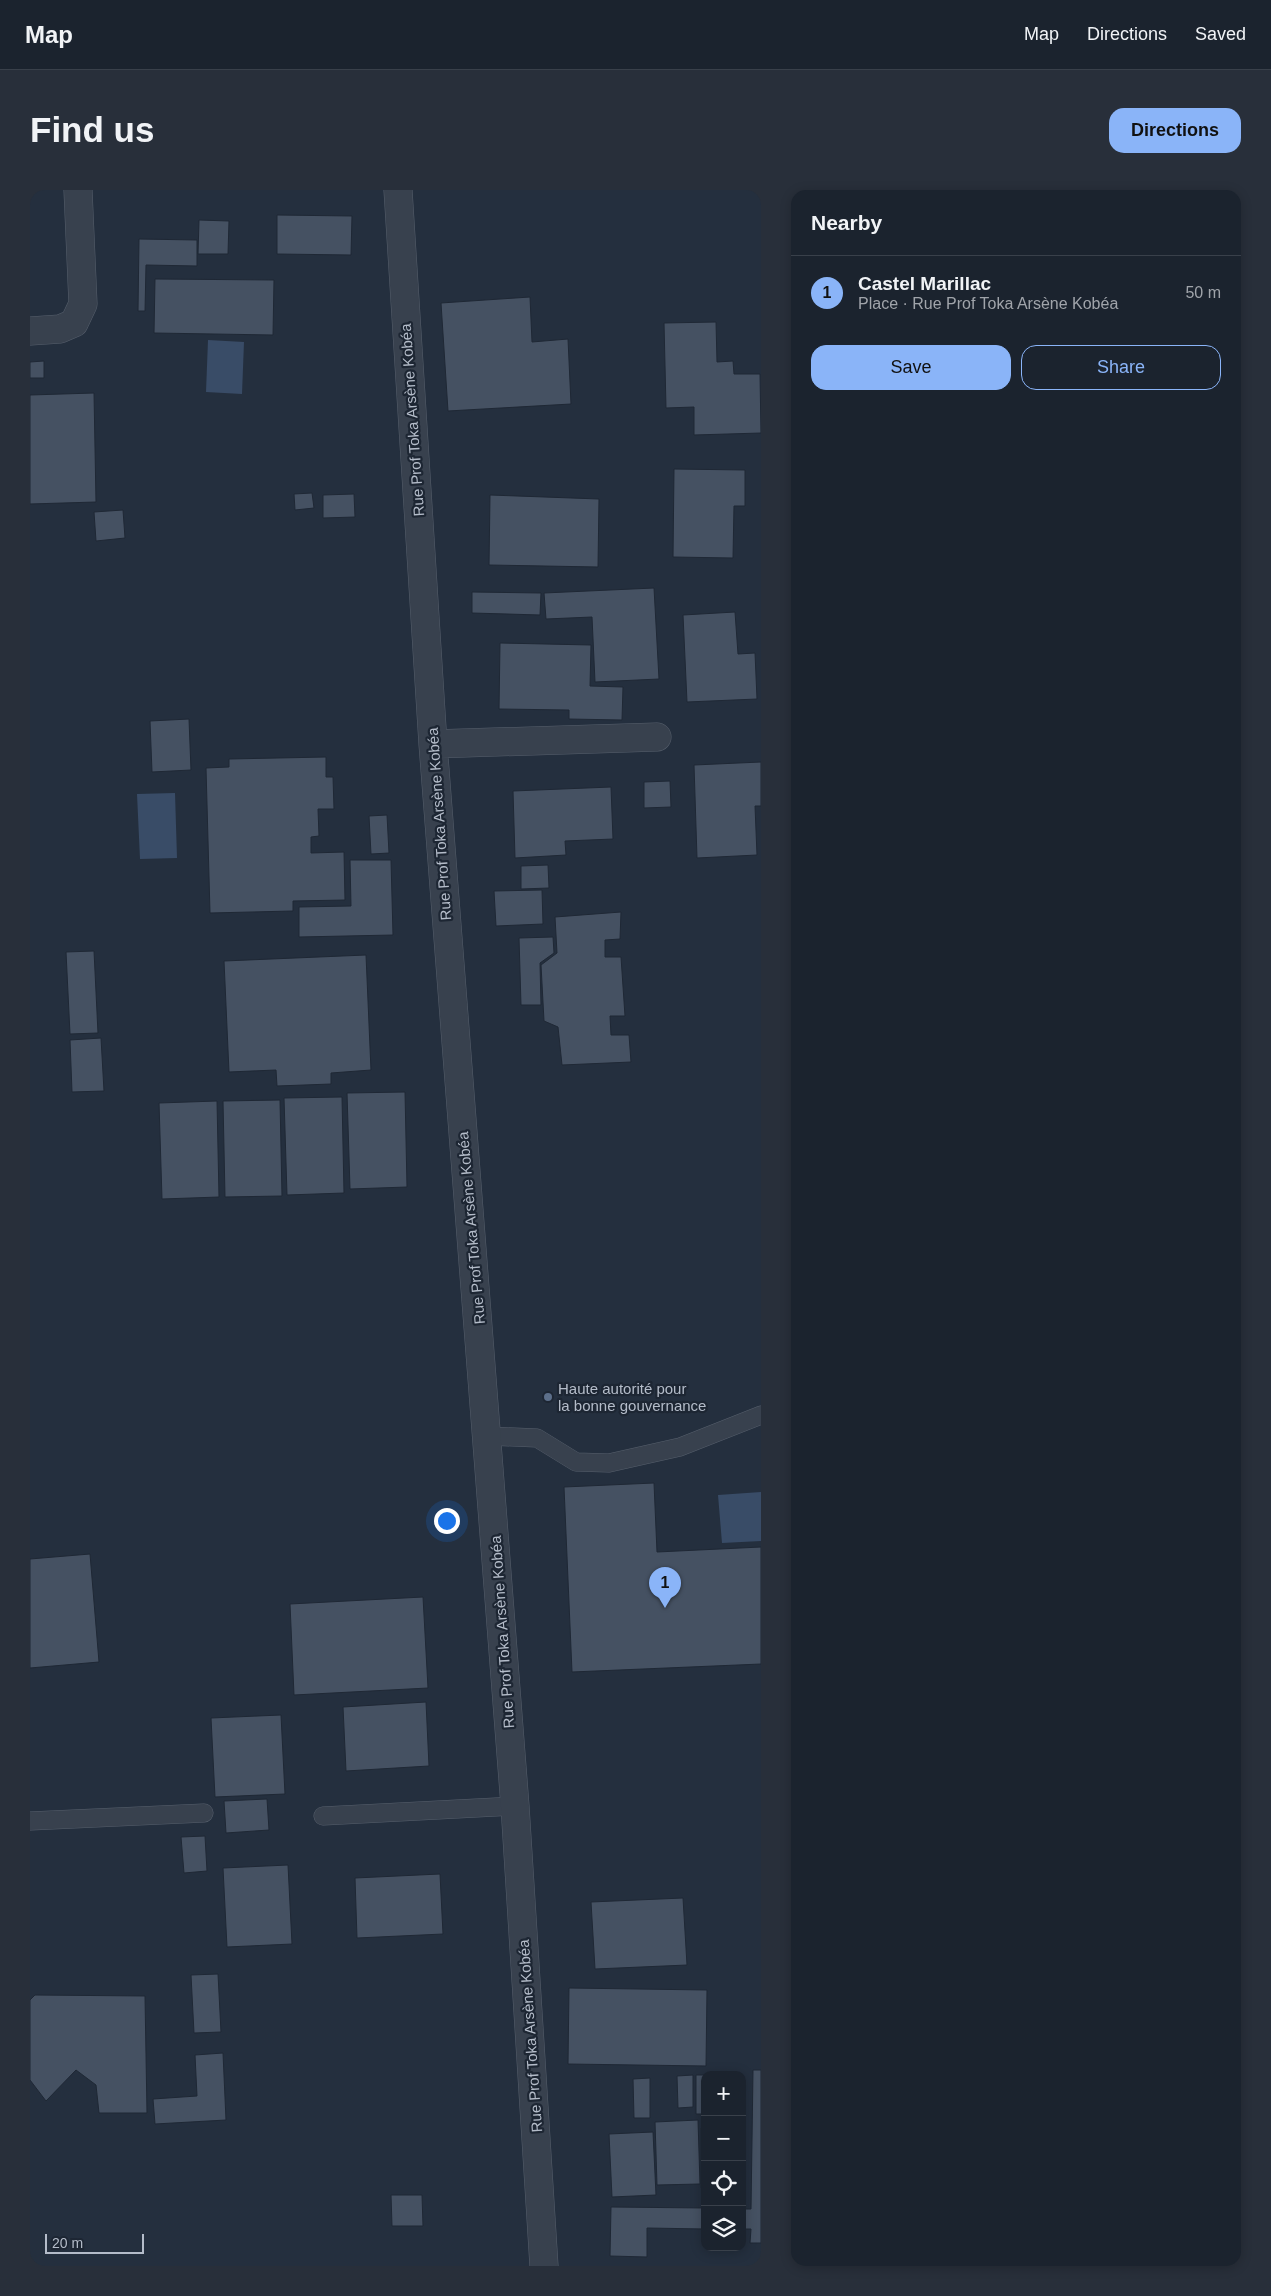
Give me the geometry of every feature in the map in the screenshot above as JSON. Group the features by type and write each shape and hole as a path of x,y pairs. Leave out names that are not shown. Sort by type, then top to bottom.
{"street":[{"path":"30,331 60,329 74,323 83,304 78,190"},
{"name":"Rue Prof Toka Arsène Kobéa","path":"398,190 433,744 488,1436 515,1806 544,2266"},
{"path":"433,744 657,737"}],"lane":[{"path":"488,1436 537,1438 576,1462 609,1463 680,1447 761,1415"},
{"path":"324,1816 515,1806"},
{"path":"30,1822 204,1814"}],"water":[{"path":"208,340 244,342 242,394 206,392"},
{"path":"175,793 177,858 140,859 137,794"},
{"path":"761,1492 761,1541 722,1543 718,1495"}],"building":[{"path":"277,215 352,216 351,255 277,254"},
{"path":"199,220 229,221 228,254 198,254"},
{"path":"139,239 197,240 197,266 146,265 145,311 138,311"},
{"path":"155,279 274,280 273,335 154,333"},
{"path":"530,297 532,342 568,339 571,404 448,411 441,303"},
{"path":"716,322 717,362 733,361 734,374 760,374 761,433 694,435 694,407 666,408 664,323"},
{"path":"44,361 44,378 30,378 30,362"},
{"path":"94,393 96,502 30,504 30,395"},
{"path":"674,469 745,470 745,506 734,506 733,558 673,557"},
{"path":"312,493 314,508 295,510 294,494"},
{"path":"354,494 355,517 323,518 323,495"},
{"path":"490,495 599,499 598,567 489,565"},
{"path":"123,510 125,538 96,541 94,512"},
{"path":"654,588 659,679 595,682 592,617 546,619 544,593"},
{"path":"472,592 541,593 540,615 472,613"},
{"path":"735,612 738,654 755,653 757,699 687,702 683,615"},
{"path":"500,643 591,645 590,686 623,687 622,720 569,719 569,710 499,709"},
{"path":"189,719 191,770 152,772 150,721"},
{"path":"326,757 326,777 333,777 334,809 318,809 319,836 311,837 311,853 344,852 345,900 293,901 293,911 210,913 206,768 229,767 229,759"},
{"path":"761,762 761,806 755,806 757,855 697,858 694,765"},
{"path":"670,781 671,807 644,808 644,782"},
{"path":"611,787 613,839 565,841 566,855 515,858 513,791"},
{"path":"387,815 389,853 371,854 369,816"},
{"path":"350,860 391,860 393,935 299,937 299,907 351,906"},
{"path":"548,865 549,888 521,889 521,866"},
{"path":"542,890 543,924 496,926 494,891"},
{"path":"621,912 620,939 605,940 605,957 621,957 625,1016 610,1016 611,1035 629,1035 631,1062 562,1065 558,1027 544,1021 541,965 557,953 555,917"},
{"path":"553,937 554,953 540,963 541,1005 521,1005 519,938"},
{"path":"94,951 98,1033 70,1034 66,952"},
{"path":"366,955 371,1070 331,1073 331,1084 277,1086 276,1070 229,1072 224,961"},
{"path":"101,1038 104,1091 72,1092 70,1040"},
{"path":"405,1092 407,1187 350,1189 347,1093"},
{"path":"342,1097 344,1193 287,1195 284,1098"},
{"path":"280,1100 282,1196 225,1197 223,1101"},
{"path":"217,1101 219,1197 162,1199 159,1103"},
{"path":"654,1483 657,1552 761,1547 761,1664 572,1672 564,1487"},
{"path":"90,1554 99,1662 30,1668 30,1559"},
{"path":"423,1597 428,1688 294,1695 290,1604"},
{"path":"426,1702 429,1766 346,1771 343,1707"},
{"path":"281,1715 285,1794 215,1797 211,1718"},
{"path":"267,1799 269,1830 226,1833 224,1801"},
{"path":"205,1836 207,1871 184,1873 181,1837"},
{"path":"288,1865 292,1944 227,1947 223,1868"},
{"path":"440,1874 443,1934 357,1938 355,1878"},
{"path":"683,1898 687,1965 595,1969 591,1902"},
{"path":"218,1974 221,2032 194,2033 191,1975"},
{"path":"569,1988 707,1990 706,2066 568,2064"},
{"path":"35,1995 145,1996 147,2113 99,2113 96,2085 76,2070 46,2101 30,2080 30,2000"},
{"path":"223,2053 226,2120 155,2124 153,2099 197,2096 195,2055"},
{"path":"753,2070 761,2070 761,2243 750,2243 751,2229 746,2229 746,2209 751,2209"},
{"path":"693,2075 693,2107 678,2108 677,2076"},
{"path":"696,2075 701,2075 701,2114 696,2114"},
{"path":"650,2078 650,2118 634,2118 633,2079"},
{"path":"698,2120 700,2184 657,2185 655,2122"},
{"path":"653,2132 656,2195 612,2197 609,2134"},
{"path":"391,2195 422,2195 423,2226 392,2226"},
{"path":"611,2207 701,2208 701,2229 647,2228 647,2257 610,2256"}],"place":[{"name":"Haute autorité pour la bonne gouvernance","path":"548,1397"},
{"name":"Castel Marillac","path":"665,1608"}]}
